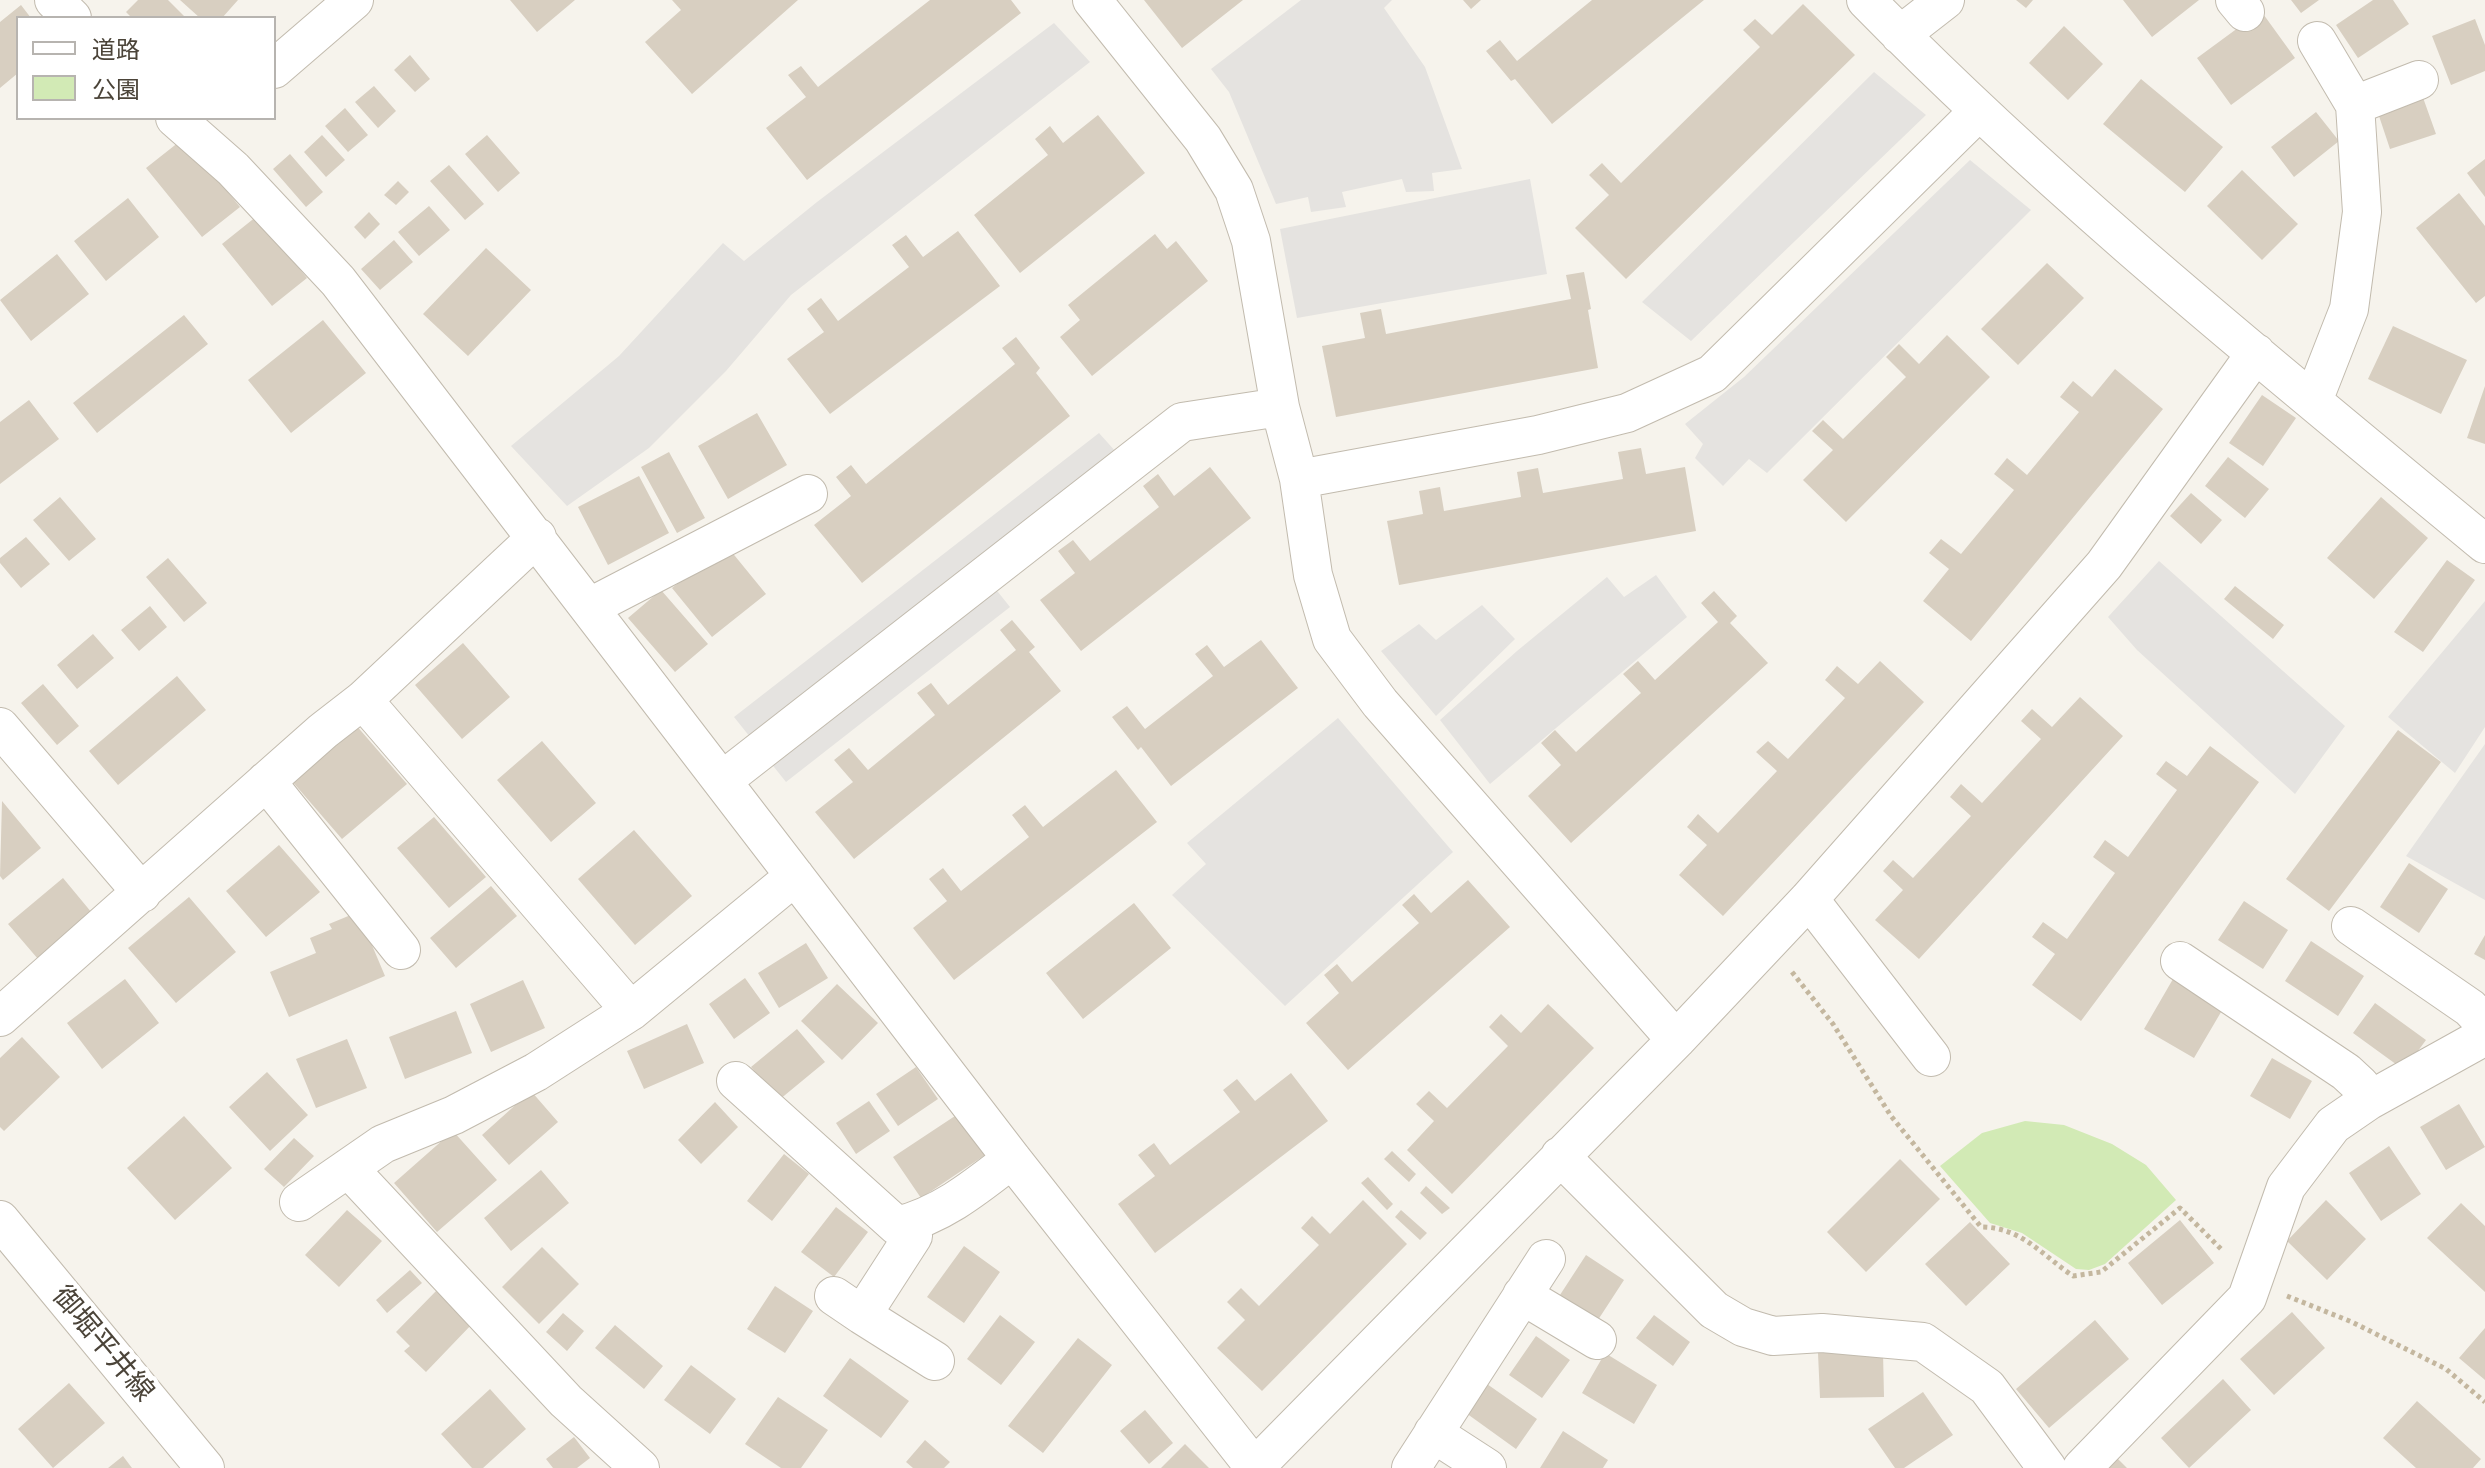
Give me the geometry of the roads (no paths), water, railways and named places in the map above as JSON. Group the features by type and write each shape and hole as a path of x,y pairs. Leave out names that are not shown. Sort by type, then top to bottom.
{"street":[{"path":"54,0 70,16"},
{"path":"276,67 354,0"},
{"path":"1092,0 1203,139 1234,190 1251,241 1280,407 1299,479 1313,575 1332,639 1398,724 1676,1040"},
{"path":"1866,0 1979,111 2256,353 2485,544"},
{"path":"1900,35 1945,0"},
{"path":"2313,401 2349,309 2362,212 2355,105 2317,41"},
{"path":"2355,105 2419,80"},
{"path":"1299,479 1538,435 1627,413 1712,374 1979,111"},
{"path":"195,124 338,281 1012,1159 1255,1468 1676,1040 1809,899 2104,565 2256,353"},
{"path":"723,780 1182,422 1280,407"},
{"path":"590,607 808,494"},
{"path":"0,1017 323,731 363,700 537,537"},
{"path":"363,700 631,1011"},
{"path":"0,727 142,893"},
{"path":"266,781 401,950"},
{"path":"299,1202 383,1144 454,1115 536,1072 631,1011 795,876"},
{"path":"1809,899 1931,1057"},
{"path":"2351,926 2470,1008 2485,1024"},
{"path":"2180,961 2346,1072 2360,1085 2368,1101"},
{"path":"2082,1468 2247,1298 2286,1187 2333,1125 2368,1101 2485,1036"},
{"path":"736,1081 897,1226 960,1199 1012,1159"},
{"path":"1560,1156 1714,1310 1743,1327 1773,1336 1822,1333 1923,1342 1987,1387 2047,1468"},
{"path":"348,1168 566,1401 640,1468"},
{"name":"御堀平井線","path":"0,1220 205,1468"},
{"path":"910,1223 913,1236 848,1306 935,1361"},
{"path":"1411,1468 1546,1259"},
{"path":"1522,1295 1597,1340"},
{"path":"1433,1433 1487,1468"}]}
